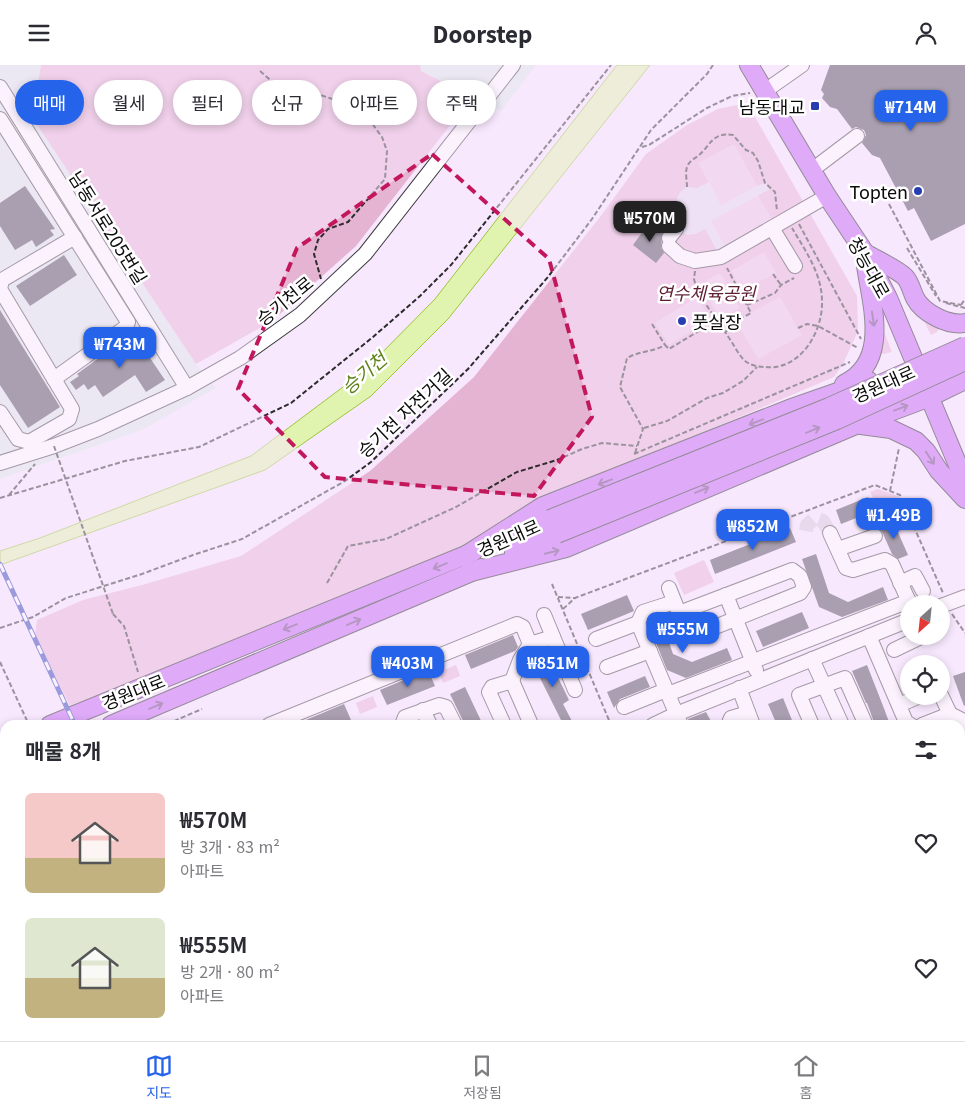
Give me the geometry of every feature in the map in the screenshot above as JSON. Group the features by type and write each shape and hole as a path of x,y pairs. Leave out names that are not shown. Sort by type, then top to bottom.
{"main road":[{"name":"청능대로","path":"749,65 827,196 865,253 888,298 916,361 965,482"},
{"path":"865,253 906,277 916,301 927,310 944,320 959,324 962,312"},
{"path":"789,409 857,378 871,355 875,335 865,253"},
{"path":"467,565 543,506 789,409 868,382 965,337"},
{"name":"경원대로","path":"128,720 553,526 829,407 965,345"},
{"name":"경원대로","path":"553,526 837,420 965,361"},
{"path":"467,565 566,548 858,424 930,397 965,380"},
{"path":"858,424 891,429 916,441 926,451 939,471 965,499"},
{"name":"경원대로","path":"62,720 115,698 467,565"}],"street":[{"name":"승기천로","path":"0,463 51,447 98,429 187,388 240,358 300,315 366,254 514,65"},
{"path":"765,91 802,65"},
{"name":"남동서로205번길","path":"1,91 187,388"},
{"path":"0,119 128,322 126,327 54,379"},
{"path":"812,169 857,136"},
{"path":"671,238 680,256 696,261 721,257 827,196"},
{"path":"784,221 797,270"},
{"path":"0,411 18,439 29,442 69,419 72,409 0,289 2,280 75,237"},
{"path":"830,533 846,568 853,570 885,561 892,563 906,595"},
{"path":"838,549 875,536"},
{"path":"596,639 638,623 644,612 677,607 726,595 792,570 800,575 804,587 800,593 695,635 689,633 677,607 669,588"},
{"path":"900,583 913,571 923,591"},
{"path":"726,595 760,680"},
{"path":"950,602 965,597"},
{"path":"624,707 753,662 900,605"},
{"path":"544,615 575,690"},
{"path":"638,623 678,719 739,688 900,624"},
{"path":"281,720 517,624 523,627 530,644"},
{"path":"869,636 905,720"},
{"path":"529,720 512,681 520,660 530,644 552,637"},
{"path":"894,650 904,645"},
{"path":"607,667 650,651"},
{"path":"812,659 840,720"},
{"path":"810,720 799,695 845,678 864,720"},
{"path":"502,720 489,693 492,687 512,681"},
{"path":"730,720 731,718 751,719 739,688"},
{"path":"115,698 120,720"},
{"path":"404,720 405,717 439,705 446,707 452,720"},
{"path":"946,705 950,714 962,720"},
{"path":"424,710 428,720"},
{"path":"935,720 950,714"}],"path":[{"path":"0,498 125,461 199,447 291,403 373,337 420,296 451,265 611,65"},
{"name":"승기천 자전거길","path":"0,628 33,617 66,598 242,539 345,481 371,462 468,369 543,283 592,219 652,130 707,73 712,65"},
{"path":"260,71 275,84 315,93 354,109 368,118 382,137 387,151 384,179 348,222 328,229 318,240 314,254 316,268 323,285 322,294"},
{"path":"640,147 650,145 707,108 732,96 765,91"},
{"path":"687,187 687,167 692,159 699,155 714,137 726,134 733,135 741,145 753,153 758,161 765,183 775,191 777,209 864,345"},
{"path":"888,204 940,301"},
{"path":"696,261 694,279 697,291 744,360 757,367 772,368 785,364 800,355 810,344 822,314 822,300 819,282 810,260 784,221"},
{"path":"907,249 933,293 940,301 962,312"},
{"path":"721,257 751,313 736,321 738,325 725,332"},
{"path":"747,305 775,293 797,270"},
{"path":"773,274 781,285"},
{"path":"962,312 965,299"},
{"path":"962,312 965,308"},
{"path":"652,324 669,349 717,320"},
{"path":"798,328 807,324 818,326 860,349"},
{"path":"644,429 620,387 620,382 627,358 634,353 655,350 665,345"},
{"path":"757,367 743,381 723,393 707,398 667,421 644,429 634,454 851,362"},
{"path":"327,583 348,546 386,539 456,507 517,472 582,449 602,443 637,445"},
{"path":"9,495 51,447 113,614 124,626 138,672"},
{"path":"890,491 899,448"},
{"path":"563,609 576,598 875,485 900,495 941,595"},
{"path":"552,584 609,720"},
{"path":"558,597 576,598"},
{"path":"950,611 965,633"},
{"path":"0,662 27,720"},
{"path":"176,720 202,709"}],"highlighted area":[{"path":"432,154 549,259 592,417 534,496 325,477 238,389 297,248"}],"shaded area":[{"path":"0,65 41,65 38,80 15,80 15,125 37,125 196,364 216,388 142,430 0,479"},
{"path":"420,65 536,65 501,111 496,108 496,80 439,80 421,71"},
{"path":"709,182 721,205 765,183 770,189 711,221 728,252 720,256 705,229 696,234 687,235 679,231 671,223 672,209 680,192 687,187 697,188"}],"green space":[{"path":"41,65 420,65 421,71 439,80 427,80 427,125 450,125 356,246 272,321 196,364 37,125 84,125 84,80 38,80"},
{"name":"연수체육공원","path":"747,103 857,296 858,331 843,364 834,377 526,507 477,541 72,710 35,636 37,620 83,600 241,556 370,471 474,377 600,217 646,154 687,125 718,109"},
{"path":"734,144 757,186 721,205 698,163"},
{"path":"758,195 773,221 725,248 711,221"},
{"path":"764,252 776,273 742,291 731,271"},
{"path":"720,273 740,308 720,319 701,284"},
{"name":"풋살장","path":"697,297 710,319 669,345 655,323"},
{"path":"780,297 802,335 758,359 736,321"},
{"path":"923,319 941,325 937,332 931,335"},
{"path":"882,327 892,352 877,354"},
{"path":"878,489 898,496 905,512 884,520 870,492"},
{"path":"704,560 714,582 684,595 674,573"},
{"path":"456,665 460,676 443,683 439,672"},
{"path":"373,696 377,707 360,714 356,703"}],"water":[{"name":"승기천","path":"617,65 650,65 448,319 371,396 265,470 0,565 0,551 40,538 251,456 363,372 435,299"}],"building":[{"path":"830,65 965,65 965,224 931,241 914,208 908,211 880,158 872,155 862,143 866,135 864,130 856,127 852,129 837,109 830,107 822,98 824,94 821,90"},
{"path":"25,186 55,229 50,230 54,235 36,247 32,240 15,250 0,226 0,203"},
{"path":"649,223 662,233 661,248 664,253 656,263 633,245"},
{"path":"64,255 77,275 30,306 16,286"},
{"path":"0,310 60,407 28,428 0,385"},
{"path":"133,333 165,380 146,392 135,375 103,397 95,385 88,390 84,384 76,390 70,382 79,376 77,374"},
{"path":"868,497 874,511 841,524 836,510"},
{"path":"893,521 908,555 898,559 892,554 880,527"},
{"path":"790,528 796,542 715,574 710,560"},
{"path":"816,554 829,593 848,602 883,587 888,600 842,617 819,607 802,559"},
{"path":"627,595 634,611 588,630 581,614"},
{"path":"802,612 809,628 763,647 756,631"},
{"path":"660,616 673,654 692,662 727,648 732,660 686,678 667,670 648,623 649,619"},
{"path":"513,635 518,647 515,651 471,669 465,655"},
{"path":"546,653 569,700 563,704 571,720 561,720 531,660"},
{"path":"867,665 888,720 873,720 852,671"},
{"path":"428,670 435,686 387,705 380,690"},
{"path":"965,672 965,705 964,706 953,676"},
{"path":"645,676 650,687 620,699 614,708 607,692"},
{"path":"465,687 481,720 463,720 450,694"},
{"path":"783,698 792,720 775,720 768,704"},
{"path":"344,704 351,720 306,720"},
{"path":"706,712 710,720 688,720"}],"tunnel":[{"path":"806,531 807,525 815,518 823,521 830,533"}],"railway":[{"path":"0,564 73,720"}],"place":[{"name":"남동대교","path":"815,106"},
{"name":"Topten","path":"918,191"},
{"name":"풋살장","path":"682,321"}]}
